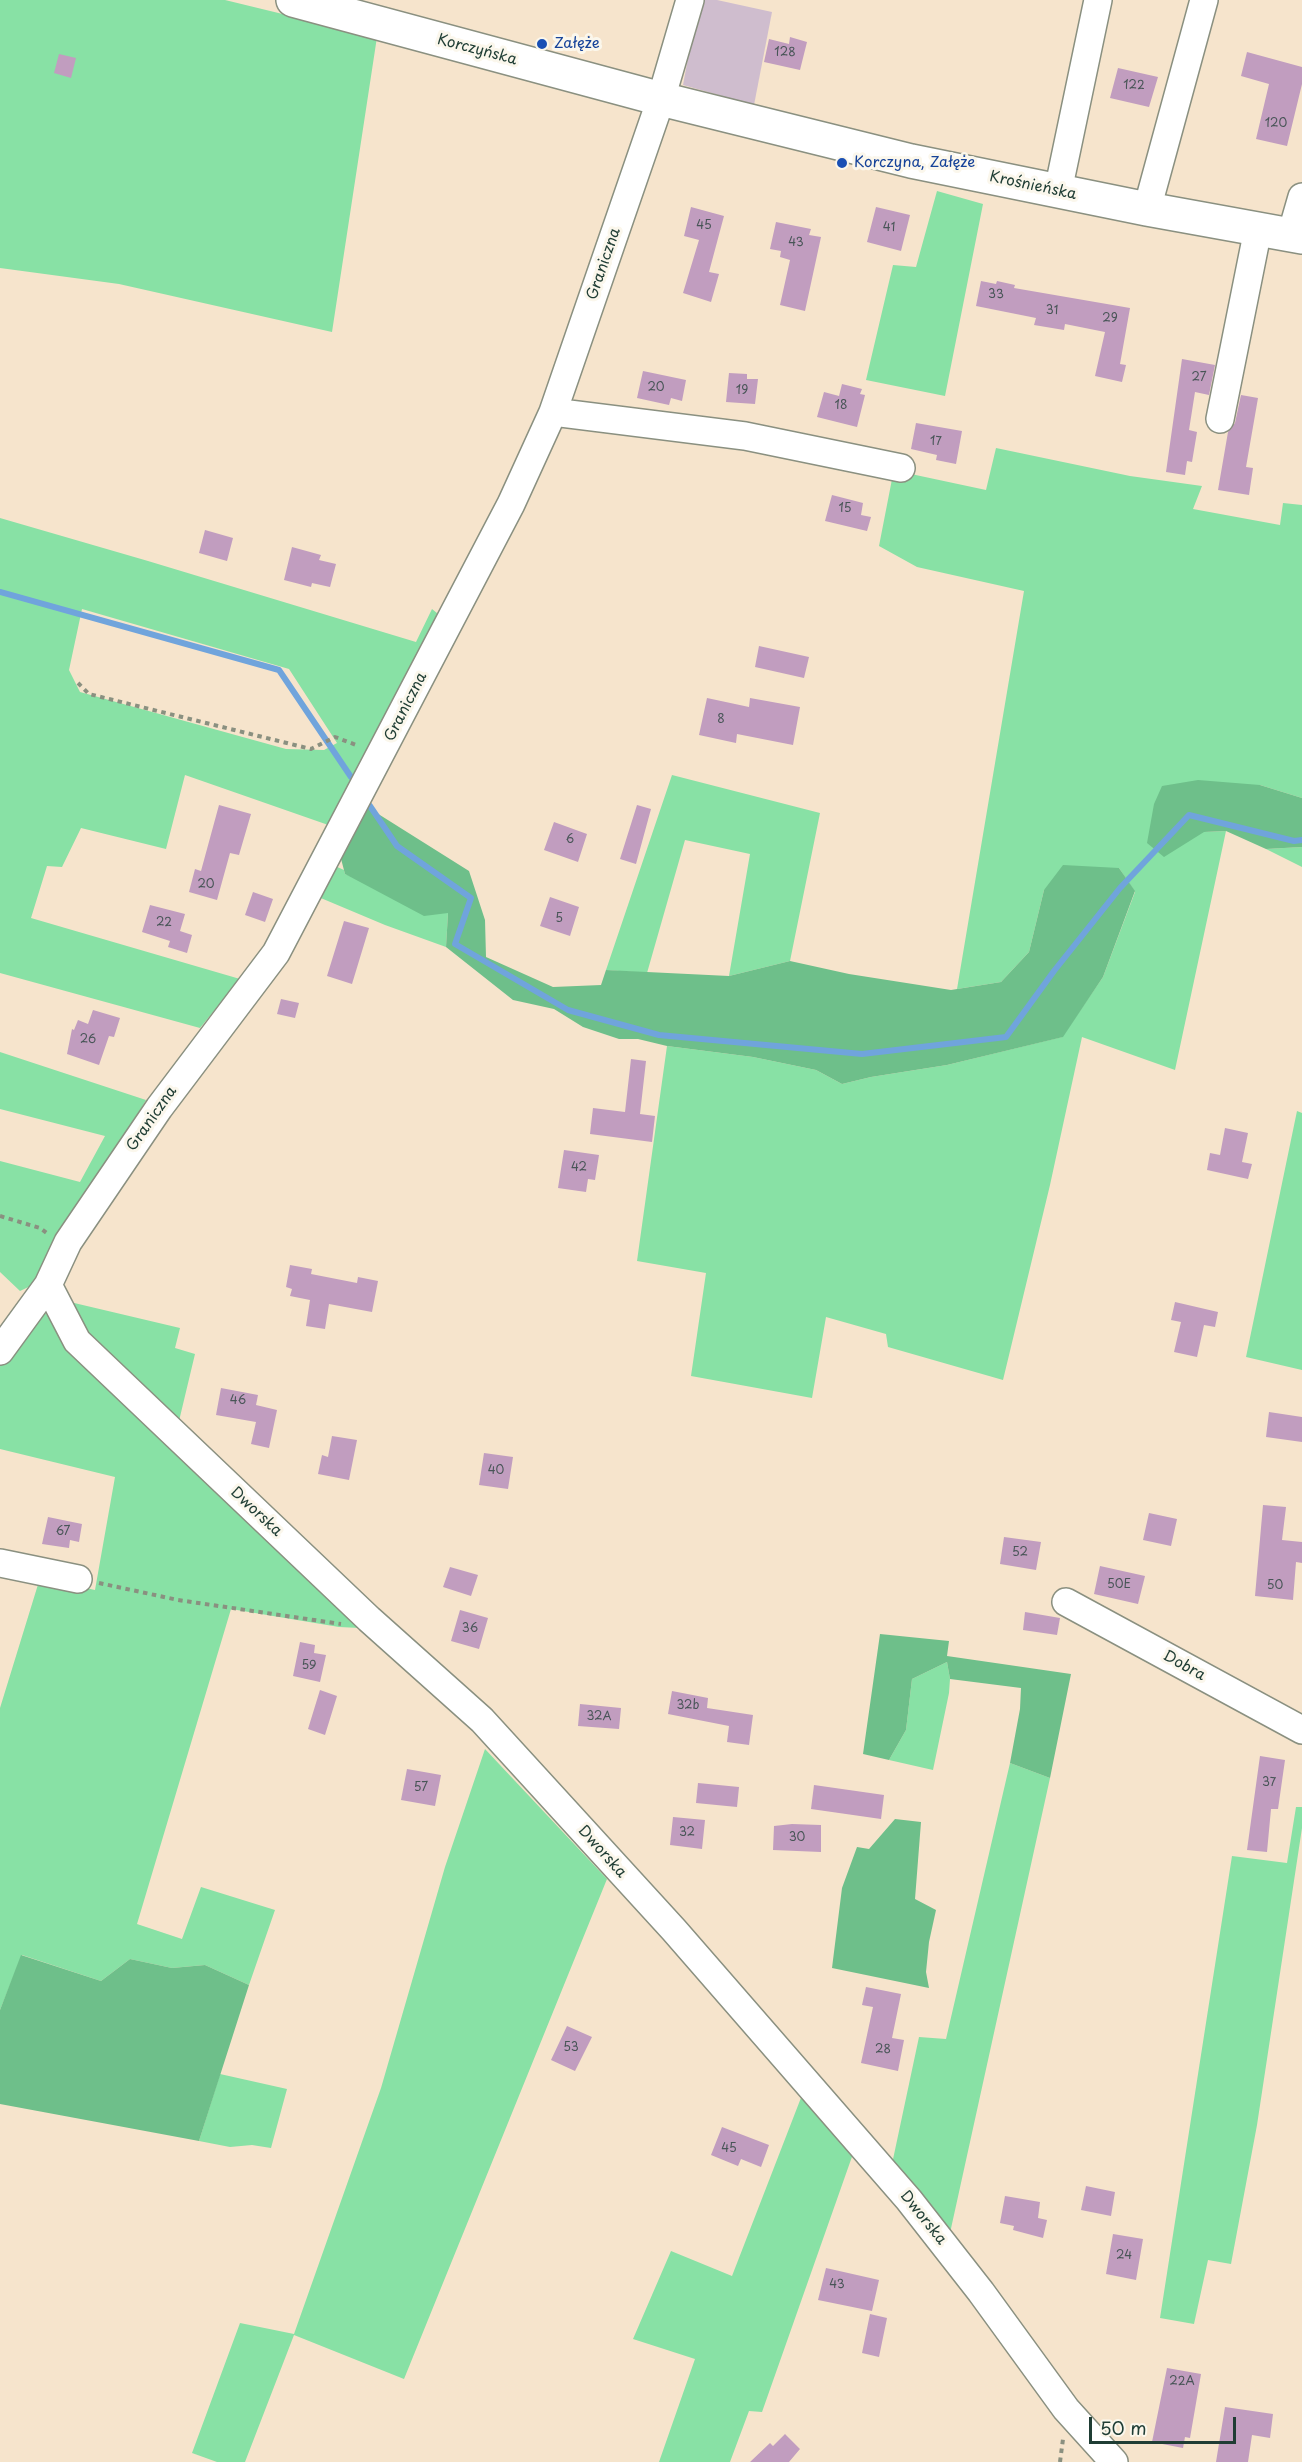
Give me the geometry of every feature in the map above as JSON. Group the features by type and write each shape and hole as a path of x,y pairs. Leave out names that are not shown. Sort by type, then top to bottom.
{"main road":[{"name":"Korczyńska","path":"292,0 661,99"},
{"name":"Krośnieńska","path":"661,99 911,161 1147,209 1297,236"}],"street":[{"name":"Graniczna","path":"0,1351 48,1285 66,1247 159,1108 276,953 511,504 553,412 661,99 690,0"},
{"path":"1058,191 1098,0"},
{"path":"1147,209 1204,0"},
{"path":"1297,236 1302,197"},
{"path":"1220,420 1258,229"},
{"path":"553,412 745,436 901,468"},
{"name":"Dworska","path":"48,1285 77,1341 369,1619 482,1720 674,1930 909,2200 981,2292 1066,2409 1114,2462"},
{"path":"0,1563 78,1579"},
{"name":"Dobra","path":"1066,1602 1302,1730"}],"path":[{"path":"78,683 89,694 311,749 335,737"},
{"path":"0,1216 40,1228 66,1247"},
{"path":"78,1579 178,1600 355,1626 369,1619"}],"shaded area":[{"path":"699,0 717,0 772,12 754,105 683,85"}],"green space":[{"path":"0,0 225,0 377,37 332,332 119,284 0,268"},
{"path":"937,191 983,204 945,396 866,380 893,265 916,267"},
{"path":"996,448 1130,476 1202,486 1193,509 1280,525 1283,503 1302,505 1302,798 1260,785 1204,832 1226,831 1175,1070 1082,1037 1050,1185 1003,1380 888,1347 886,1334 826,1317 812,1398 691,1376 706,1273 637,1261 667,1046 753,1057 816,1070 842,1084 947,1065 1062,1037 1103,977 1135,892 1119,868 1044,890 1029,952 1001,982 957,989 1024,591 917,567 879,546 893,474 911,474 986,490"},
{"path":"0,518 416,642 432,609 443,618 334,827 185,775 166,849 81,828 62,867 47,866 31,918 240,979 200,1028 0,973","holes":["82,609 289,669 337,743 324,750 286,749 80,692 69,670"]},
{"path":"672,775 820,813 790,961 729,976 750,854 685,840 647,973 606,970"},
{"path":"1198,780 1260,785 1302,798 1302,847 1266,849 1226,831 1204,832 1164,857 1147,843 1154,804 1162,786"},
{"path":"364,805 469,871 485,920 486,957 553,987 601,985 606,970 729,976 790,961 849,974 951,990 1001,982 1029,952 1044,890 1063,865 1119,868 1135,891 1103,977 1063,1037 947,1065 842,1084 816,1070 753,1057 667,1046 638,1039 619,1039 583,1027 554,1009 513,1000 446,947 448,913 424,916 345,874 340,855"},
{"path":"1302,847 1302,867 1266,849"},
{"path":"335,866 344,870 345,874 448,913 446,947 316,896"},
{"path":"0,1052 146,1100 39,1282 20,1291 0,1272 0,1161 80,1182 105,1136 0,1109"},
{"path":"1297,1111 1302,1113 1302,1370 1246,1357"},
{"path":"70,1302 180,1328 175,1348 195,1354 179,1421 89,1337"},
{"path":"43,1311 360,1628 339,1627 231,1609 137,1924 182,1939 201,1887 275,1910 249,1985 205,1965 172,1968 130,1959 101,1981 22,1955 0,2010 0,1708 40,1578 95,1590 115,1477 0,1449 0,1364"},
{"path":"880,1634 949,1641 947,1656 1071,1674 1050,1778 1010,1763 1020,1709 1021,1688 950,1679 947,1662 912,1679 906,1730 889,1760 863,1754"},
{"path":"947,1662 950,1679 949,1693 933,1770 889,1760 906,1730 912,1679"},
{"path":"485,1749 607,1879 404,2379 294,2335 245,2462 217,2462 192,2453 240,2323 294,2334 381,2088 445,1867"},
{"path":"1010,1763 1050,1778 950,2233 892,2164 919,2037 946,2039"},
{"path":"1296,1807 1302,1807 1302,1828 1257,2125 1231,2264 1208,2260 1194,2324 1160,2318 1232,1856 1287,1863"},
{"path":"895,1819 921,1822 915,1899 936,1910 929,1942 926,1972 929,1988 832,1968 842,1888 857,1847 869,1849"},
{"path":"21,1955 101,1981 130,1959 172,1968 205,1965 249,1985 199,2141 0,2104 0,2010"},
{"path":"220,2074 287,2089 271,2148 252,2145 230,2147 199,2141"},
{"path":"804,2090 854,2151 762,2412 749,2411 730,2462 659,2462 695,2359 633,2339 671,2251 732,2276"}],"building":[{"path":"790,37 807,42 800,70 764,62 769,39 789,44"},
{"path":"1247,52 1302,67 1302,84 1287,146 1256,139 1269,84 1241,76"},
{"path":"59,54 76,58 71,78 54,73"},
{"path":"1118,68 1158,77 1149,107 1110,98"},
{"path":"691,207 724,216 709,272 719,274 711,302 683,293 699,240 684,236"},
{"path":"876,207 910,215 901,251 867,242"},
{"path":"776,222 811,229 809,235 821,237 805,311 780,305 790,260 780,257 781,251 770,249"},
{"path":"981,281 996,284 997,281 1015,285 1014,288 1130,308 1120,364 1126,365 1122,382 1095,376 1105,332 1065,324 1064,330 1034,325 1036,318 976,306"},
{"path":"1182,359 1215,365 1209,395 1195,392 1189,430 1197,432 1192,462 1187,461 1185,475 1166,472"},
{"path":"643,371 686,380 682,401 671,398 669,405 637,398"},
{"path":"729,373 747,374 747,379 758,379 755,404 726,402"},
{"path":"842,384 862,389 860,394 865,395 857,427 817,417 824,392 839,396"},
{"path":"1241,395 1258,398 1246,467 1253,468 1249,495 1218,490 1228,432 1235,423"},
{"path":"916,423 962,431 956,464 936,460 937,455 911,449"},
{"path":"832,495 863,503 861,515 871,517 867,531 825,521"},
{"path":"205,530 233,538 227,561 199,553"},
{"path":"292,547 321,555 319,560 336,564 330,587 312,583 311,587 284,580"},
{"path":"759,646 809,657 804,678 755,667"},
{"path":"707,698 749,707 750,698 800,707 793,745 737,734 736,743 699,735"},
{"path":"219,805 251,814 239,855 230,853 217,900 189,892 195,869 201,871"},
{"path":"637,805 651,809 636,864 620,859"},
{"path":"554,822 587,834 578,862 544,850"},
{"path":"253,892 273,899 265,922 245,915"},
{"path":"550,897 579,907 570,936 540,926"},
{"path":"150,905 185,914 180,931 192,935 187,953 168,947 170,941 142,932"},
{"path":"344,921 369,928 352,984 327,976"},
{"path":"281,999 299,1003 295,1018 277,1014"},
{"path":"93,1010 120,1018 114,1037 109,1036 99,1065 67,1054 72,1029 74,1030 78,1020 88,1024"},
{"path":"631,1059 646,1061 640,1114 655,1116 652,1142 590,1134 593,1108 625,1112"},
{"path":"1225,1128 1248,1133 1242,1162 1252,1164 1248,1179 1207,1170 1210,1153 1220,1155"},
{"path":"564,1150 599,1155 595,1180 588,1179 586,1192 558,1188"},
{"path":"290,1265 312,1269 311,1274 357,1283 358,1277 378,1281 372,1312 329,1304 325,1329 306,1326 310,1300 290,1296 292,1289 286,1287"},
{"path":"1175,1302 1218,1312 1215,1327 1204,1325 1197,1357 1174,1352 1181,1322 1171,1320"},
{"path":"221,1388 258,1395 256,1405 277,1410 269,1448 251,1444 256,1422 216,1415"},
{"path":"1269,1412 1302,1417 1302,1442 1266,1437"},
{"path":"332,1436 357,1440 349,1480 318,1474 322,1455 328,1457"},
{"path":"484,1453 513,1457 508,1489 479,1485"},
{"path":"1263,1505 1286,1507 1282,1540 1302,1542 1302,1563 1296,1562 1293,1600 1255,1596"},
{"path":"1149,1513 1177,1519 1171,1546 1143,1540"},
{"path":"48,1517 82,1524 79,1542 70,1540 69,1548 42,1544"},
{"path":"1004,1537 1041,1542 1036,1570 1000,1564"},
{"path":"1100,1566 1145,1576 1138,1604 1094,1594"},
{"path":"450,1567 478,1575 471,1596 443,1587"},
{"path":"460,1610 488,1618 479,1649 451,1641"},
{"path":"1025,1612 1060,1618 1057,1635 1023,1630"},
{"path":"300,1642 315,1645 314,1653 326,1655 320,1682 293,1676"},
{"path":"320,1690 337,1696 325,1735 308,1729"},
{"path":"672,1691 708,1698 707,1708 753,1715 749,1745 727,1742 729,1726 668,1714"},
{"path":"580,1704 621,1708 619,1729 578,1726"},
{"path":"1260,1756 1285,1760 1278,1809 1271,1809 1267,1852 1247,1850"},
{"path":"407,1769 441,1775 435,1806 401,1800"},
{"path":"698,1783 739,1787 737,1807 696,1803"},
{"path":"814,1785 884,1795 881,1819 811,1809"},
{"path":"673,1817 705,1820 702,1849 670,1845"},
{"path":"821,1825 821,1852 773,1850 774,1826"},
{"path":"866,1987 901,1994 892,2038 904,2040 898,2071 861,2063 873,2007 862,2005"},
{"path":"567,2026 592,2037 575,2071 551,2060"},
{"path":"722,2127 769,2145 761,2167 741,2159 738,2166 711,2155"},
{"path":"1086,2186 1115,2192 1111,2216 1081,2210"},
{"path":"1005,2196 1040,2202 1038,2218 1047,2220 1043,2238 1013,2230 1014,2226 1000,2223"},
{"path":"1113,2234 1143,2239 1136,2280 1106,2274"},
{"path":"826,2268 879,2280 872,2311 818,2300"},
{"path":"870,2314 887,2318 879,2357 862,2353"},
{"path":"1167,2368 1201,2374 1190,2438 1185,2437 1183,2448 1152,2442"},
{"path":"1225,2407 1273,2414 1270,2438 1252,2435 1248,2462 1216,2462"},
{"path":"785,2434 800,2449 789,2462 750,2462 770,2443 773,2446"}],"waterway":[{"path":"0,592 279,670 351,777"},
{"path":"370,806 397,846 471,898 455,944 568,1010 659,1035 862,1054 1006,1037 1054,971 1120,888 1189,815 1294,841 1302,840"}],"place":[{"name":"Załęże","path":"542,44"},
{"name":"Korczyna, Załęże","path":"842,163"}]}
